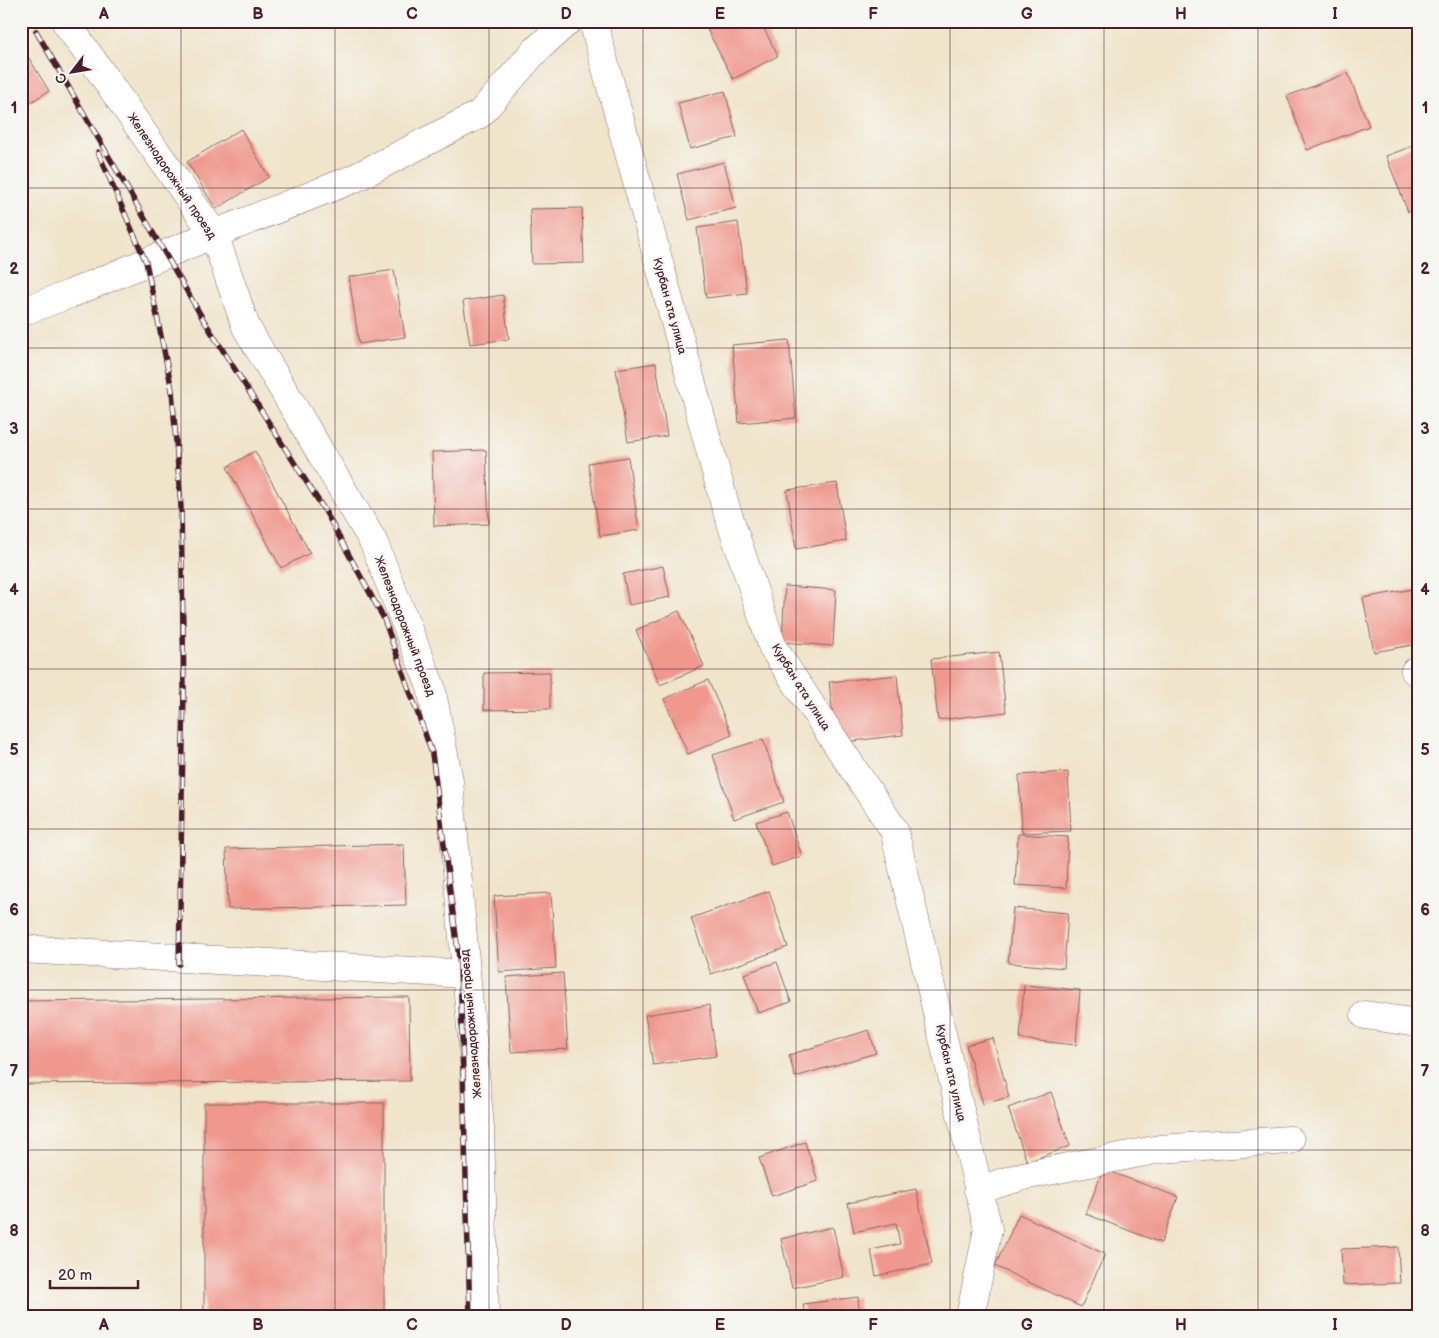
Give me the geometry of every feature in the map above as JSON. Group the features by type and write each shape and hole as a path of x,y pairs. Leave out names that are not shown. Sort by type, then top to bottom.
{"street":[{"name":"Железнодорожный проезд","path":"65,21 214,234 246,328 373,541 431,687 449,781 480,1128 485,1317"},
{"path":"21,312 70,294 353,179 480,114 535,51 568,21"},
{"name":"Курбан ата улица","path":"593,21 725,506 773,648 894,830 988,1229 970,1317"},
{"path":"21,949 466,974"},
{"path":"1365,1015 1418,1023"},
{"path":"978,1190 1023,1176 1160,1149 1290,1140"}],"building":[{"path":"722,21 760,21 778,56 733,79 707,29"},
{"path":"21,45 49,91 21,108"},
{"path":"1348,73 1369,126 1307,150 1287,96"},
{"path":"725,91 737,137 690,149 678,103"},
{"path":"241,129 269,177 216,209 187,162"},
{"path":"1418,144 1418,209 1408,212 1386,156"},
{"path":"724,162 736,208 689,220 677,174"},
{"path":"582,208 584,263 532,264 530,209"},
{"path":"738,222 747,293 706,298 697,228"},
{"path":"394,270 405,337 359,344 349,277"},
{"path":"503,295 509,339 470,344 463,301"},
{"path":"789,340 796,418 739,423 732,345"},
{"path":"656,363 667,436 628,442 616,369"},
{"path":"486,450 489,524 434,526 432,452"},
{"path":"255,451 310,553 281,568 227,467"},
{"path":"628,457 639,530 600,536 588,463"},
{"path":"837,483 846,541 796,549 787,490"},
{"path":"663,566 670,597 629,605 623,574"},
{"path":"785,586 836,590 833,646 782,642"},
{"path":"1418,588 1418,644 1374,652 1363,598"},
{"path":"679,611 704,666 660,685 636,630"},
{"path":"999,652 1006,712 938,720 931,659"},
{"path":"550,672 550,709 484,710 484,673"},
{"path":"897,675 903,735 836,743 829,682"},
{"path":"708,680 732,735 688,754 664,699"},
{"path":"763,739 784,802 734,819 713,755"},
{"path":"1068,772 1071,831 1022,833 1019,775"},
{"path":"787,812 802,856 772,866 756,822"},
{"path":"1018,834 1068,837 1066,888 1015,885"},
{"path":"404,844 406,905 228,909 226,849"},
{"path":"769,891 788,947 711,974 691,918"},
{"path":"551,893 556,968 499,972 494,896"},
{"path":"1013,908 1068,913 1064,968 1008,963"},
{"path":"777,962 791,1002 758,1013 744,974"},
{"path":"563,973 568,1049 511,1052 506,977"},
{"path":"1024,985 1080,990 1076,1045 1020,1039"},
{"path":"409,997 410,1081 21,1084 21,1001"},
{"path":"709,1005 716,1056 653,1065 645,1015"},
{"path":"869,1030 876,1053 795,1077 789,1055"},
{"path":"993,1038 1009,1097 983,1104 966,1045"},
{"path":"1051,1092 1070,1146 1027,1162 1008,1108"},
{"path":"204,1103 384,1103 384,1317 204,1317"},
{"path":"805,1142 818,1181 772,1196 759,1158"},
{"path":"1103,1169 1178,1197 1161,1243 1086,1214"},
{"path":"916,1189 932,1264 876,1276 871,1250 900,1244 896,1223 854,1232 848,1203"},
{"path":"1019,1214 1105,1254 1081,1307 995,1266"},
{"path":"833,1227 844,1277 792,1288 781,1239"},
{"path":"1398,1247 1400,1283 1343,1285 1341,1249"},
{"path":"858,1297 860,1317 805,1317 803,1304"}],"railway":[{"path":"36,31 203,319 325,511 384,619 432,753 460,966 470,1317"},
{"path":"98,152 146,262 172,390 181,507 184,690 179,964"}]}
